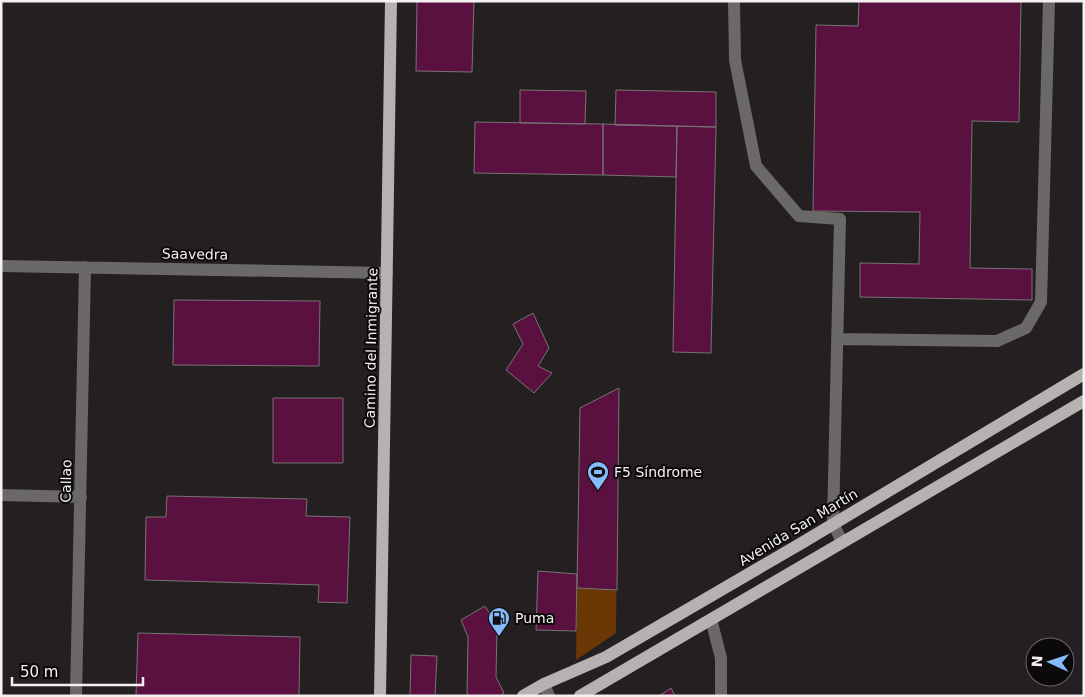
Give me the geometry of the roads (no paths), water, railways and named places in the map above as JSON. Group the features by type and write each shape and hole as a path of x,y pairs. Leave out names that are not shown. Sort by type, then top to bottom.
{"main road":[{"name":"Camino del Inmigrante","path":"380,696 391,1"},
{"name":"Avenida San Martín","path":"523,696 544,684 606,657 1084,374"},
{"path":"580,696 1084,401"}],"street":[{"path":"734,1 735,60 756,166 798,216 840,219 833,523 842,542"},
{"path":"838,340 998,341 1026,328 1041,302 1049,1"},
{"name":"Saavedra","path":"1,266 387,273"},
{"name":"Callao","path":"76,696 85,267"},
{"path":"1,495 81,497"},
{"path":"711,619 721,658 721,696"},
{"path":"544,684 549,696"}],"place":[{"name":"F5 Síndrome","path":"598,491"},
{"name":"Puma","path":"499,637"}]}
